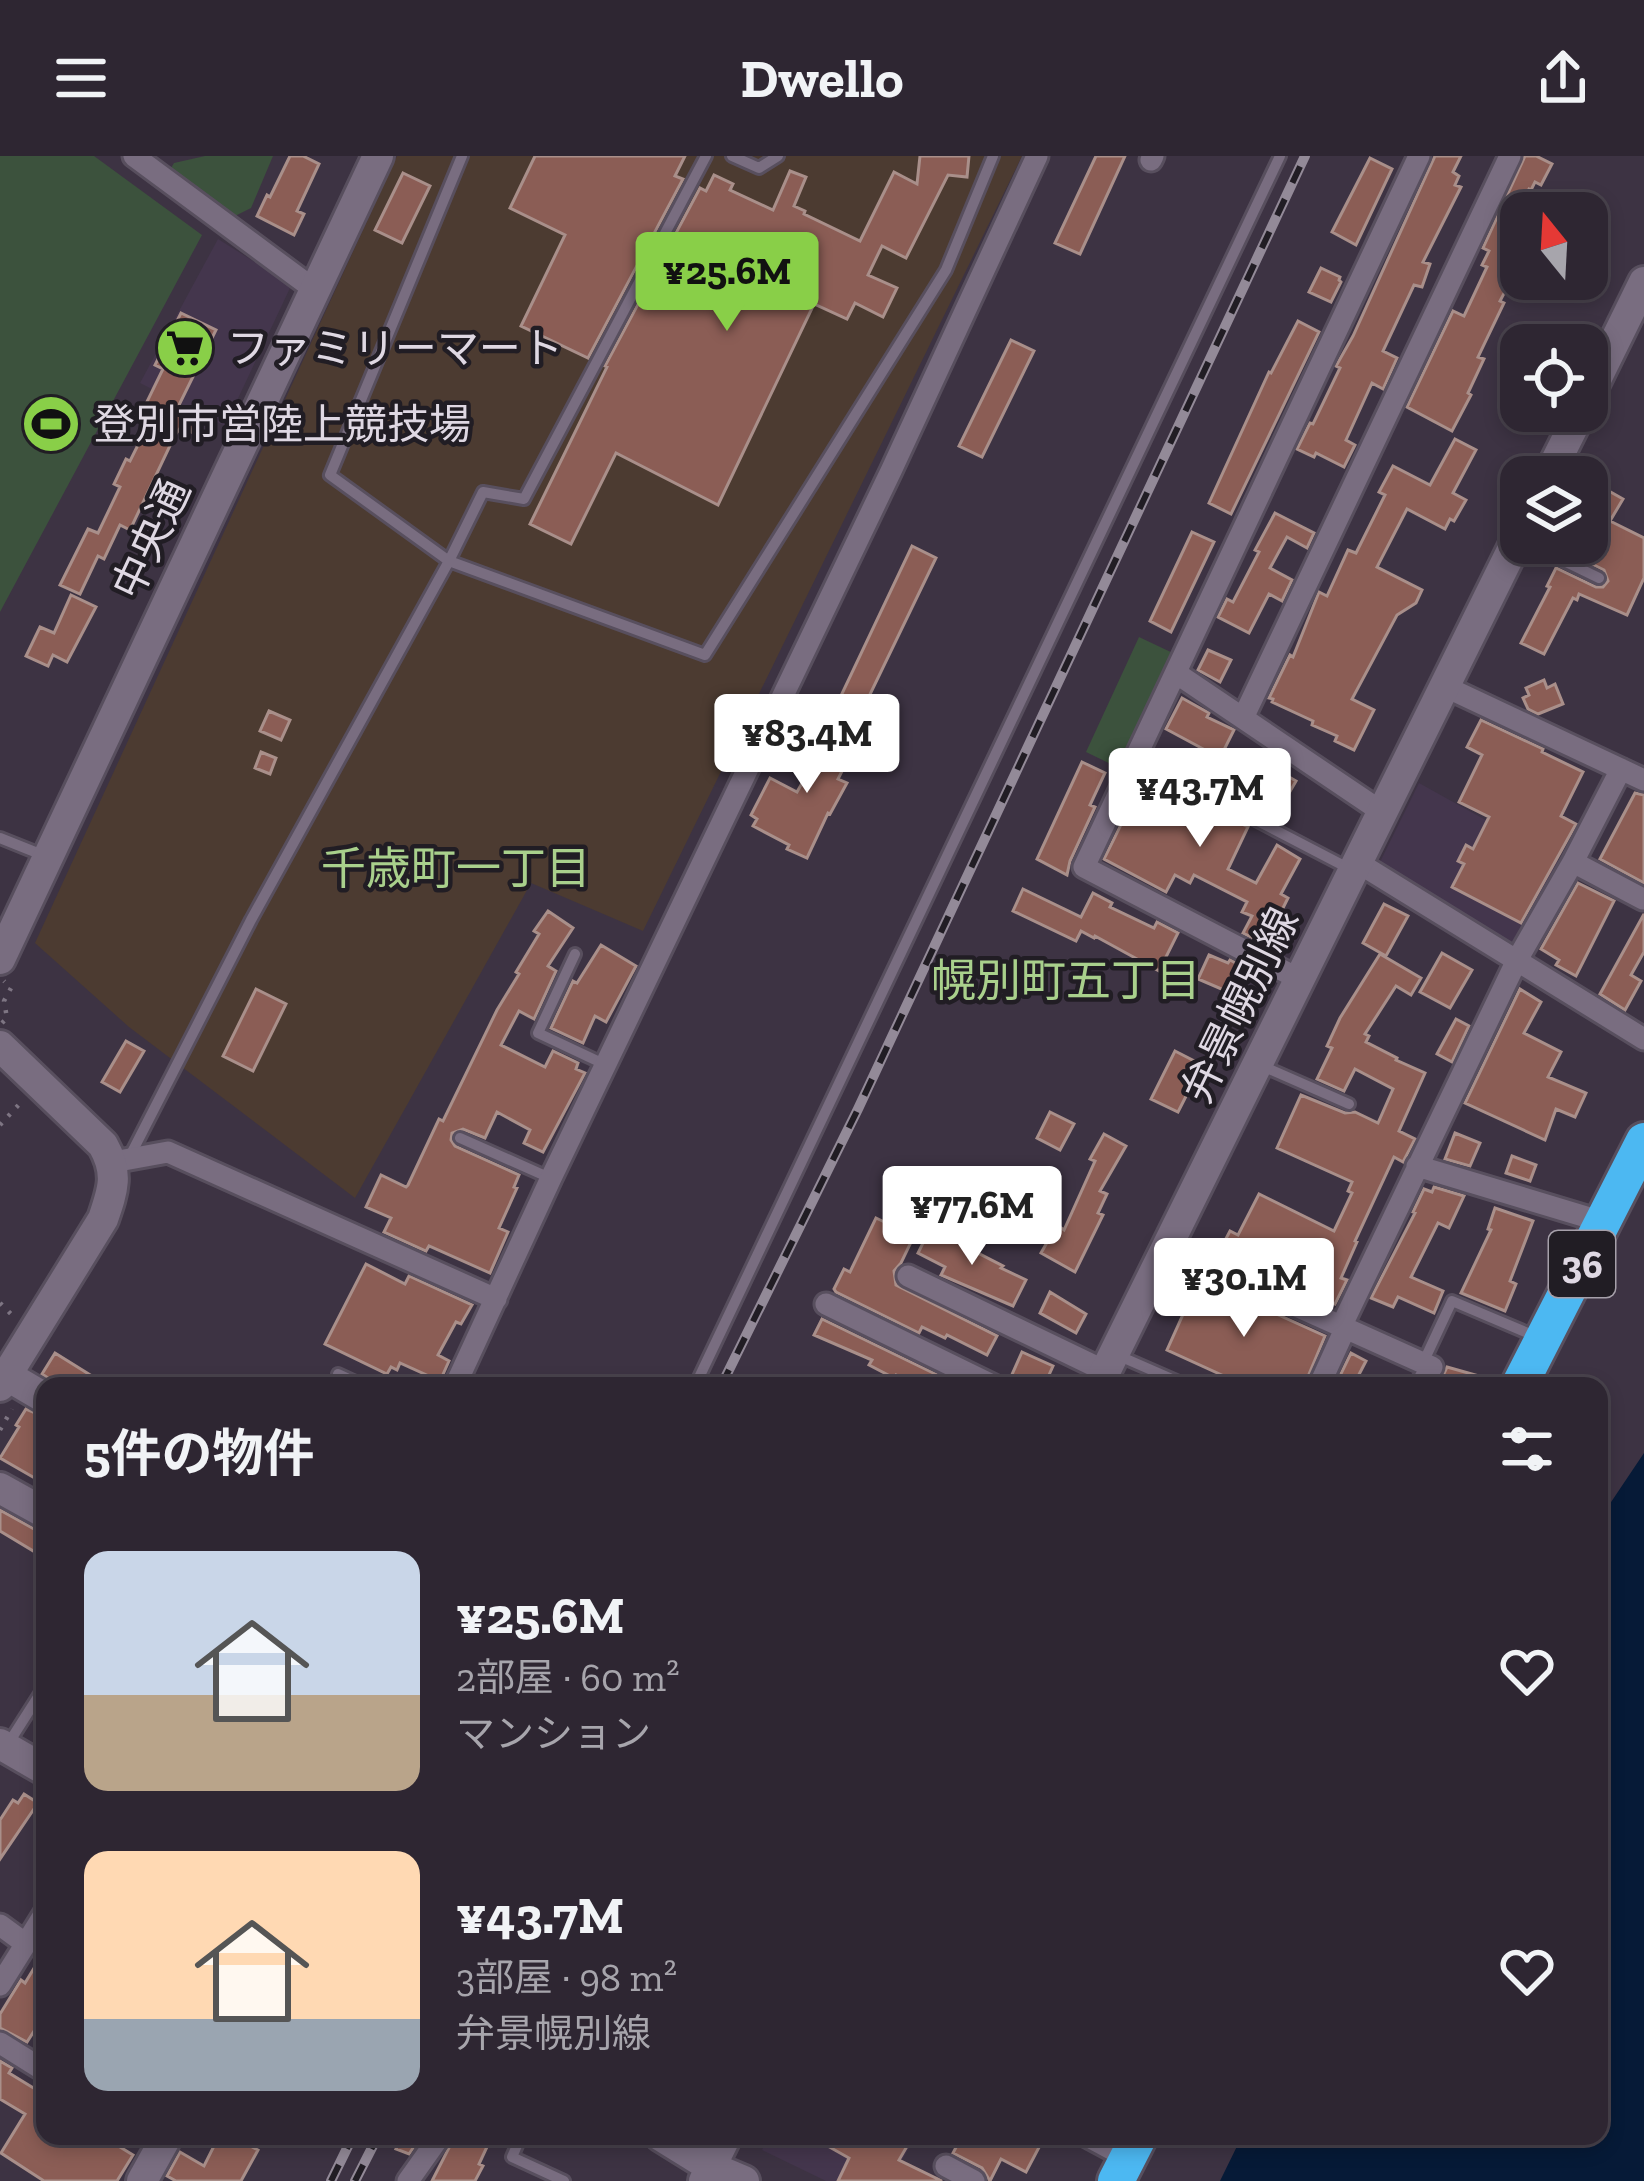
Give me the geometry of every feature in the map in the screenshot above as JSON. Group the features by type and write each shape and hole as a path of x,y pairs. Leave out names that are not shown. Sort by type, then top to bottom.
{"highway":[{"name":"36","path":"1524,1377 1644,1141"}],"street":[{"path":"135,156 315,290"},
{"name":"中央通","path":"0,958 378,156"},
{"path":"459,1377 1037,156"},
{"path":"1299,979 1084,867 1419,156"},
{"path":"1243,718 1510,156"},
{"path":"1608,355 1644,282"},
{"name":"弁景幌別線","path":"1106,1370 1509,564"},
{"path":"1176,673 1382,812"},
{"path":"1446,687 1644,780"},
{"path":"1323,1377 1417,1166 1517,960 1621,769"},
{"path":"1573,862 1643,899"},
{"path":"1355,866 1644,1039"},
{"path":"0,1046 121,1161"},
{"path":"121,1161 168,1152 496,1299"},
{"path":"36,1394 3,1380 103,1219 121,1161"},
{"path":"1417,1166 1603,1222"},
{"path":"1167,1248 1432,1367 1426,1377"},
{"path":"908,1276 1106,1370"},
{"path":"826,1304 976,1377"},
{"path":"0,1488 36,1508"},
{"path":"3,1745 36,1765"},
{"path":"0,1925 26,1944"},
{"path":"0,1985 36,1928"},
{"path":"0,2043 36,2065"},
{"path":"142,2181 157,2145"},
{"path":"408,2181 434,2145"},
{"path":"672,2145 708,2174 744,2181"},
{"path":"708,2174 722,2145"},
{"path":"946,2166 974,2181"}],"lane":[{"path":"462,156 329,475 449,561 705,655 946,270 993,156"},
{"path":"121,1161 484,492 524,499 706,156"},
{"path":"732,156 759,168 778,156"},
{"path":"698,1377 1280,156"},
{"path":"1572,564 1599,578"},
{"path":"1252,818 1355,866"},
{"path":"0,838 48,857"},
{"path":"575,954 538,1033 606,1065"},
{"path":"1257,1064 1349,1104"},
{"path":"460,1138 551,1178"},
{"path":"1423,1363 1452,1301 1543,1339"},
{"path":"1106,1370 1142,1377"},
{"path":"338,1374 344,1377"},
{"path":"3,1745 36,1699"},
{"path":"517,2145 512,2157 564,2181"}],"path":[{"path":"0,977 11,988 4,1001 7,1018 0,1025"},
{"path":"0,1125 28,1095"},
{"path":"0,1304 16,1319"}],"shaded area":[{"path":"397,156 1022,156 643,931 531,883 355,1198 129,1027 35,943"},
{"path":"218,239 290,288 225,426 140,383"},
{"path":"1419,783 1561,862 1515,946 1379,864"},
{"path":"764,2145 911,2145 890,2181 826,2181 762,2150"}],"green space":[{"name":"登別市営陸上競技場","path":"0,156 94,156 202,235 0,612"},
{"path":"205,156 273,156 251,208 231,218 168,173 174,163"},
{"path":"1139,637 1177,655 1121,769 1086,752"}],"water":[{"path":"1644,1453 1644,2181 1220,2181 1238,2145 1608,2145 1608,1507"}],"building":[{"path":"290,156 319,164 297,211 304,214 294,235 257,216"},
{"path":"535,156 685,156 675,176 683,179 588,358 521,326 565,235 510,208"},
{"path":"920,156 969,156 967,177 948,175 906,258 882,246 868,275 897,288 883,317 855,303 847,319 814,304 718,505 616,453 571,544 530,524 605,366 700,188 706,191 714,175 733,184 730,190 773,210 790,171 806,177 794,206 860,241 894,172 917,184"},
{"path":"1096,156 1125,156 1080,254 1055,243"},
{"path":"1435,156 1461,156 1453,172 1459,176 1455,185 1461,187 1423,262 1430,264 1422,287 1414,285 1383,351 1397,358 1383,389 1372,383 1346,440 1355,445 1344,467 1316,453 1314,457 1297,449 1340,368 1336,366"},
{"path":"1525,156 1552,164 1541,185 1535,182 1527,192 1509,192"},
{"path":"1370,158 1392,169 1356,245 1332,232"},
{"path":"403,173 430,186 402,243 375,230"},
{"path":"1500,211 1500,301 1504,303 1478,357 1484,359 1471,395 1452,431 1407,407 1453,311 1464,316 1487,267 1482,265 1489,251 1483,248"},
{"path":"1321,268 1340,277 1331,302 1309,292"},
{"path":"181,313 216,330 179,405 199,414 191,432 181,427 175,435 130,530 120,525 80,594 60,585 88,529 98,533 120,487 114,484 149,423 139,418 163,369 155,365"},
{"path":"1298,321 1319,332 1231,514 1209,503 1269,372"},
{"path":"1011,340 1034,351 982,457 959,446"},
{"path":"1455,439 1476,450 1453,493 1466,500 1454,521 1450,519 1445,529 1407,509 1377,567 1422,590 1416,603 1397,615 1352,699 1374,710 1354,750 1269,698 1290,655 1293,657 1319,592 1327,596 1348,550 1356,553 1385,495 1379,492 1393,466 1430,485"},
{"path":"1608,490 1623,499 1610,521 1644,538 1644,578 1627,615 1579,594 1544,654 1521,643 1556,568 1596,587 1608,581 1604,570 1592,564 1608,564"},
{"path":"1275,513 1314,533 1307,548 1287,537 1270,568 1292,580 1282,601 1269,594 1249,633 1218,617 1227,599 1233,602"},
{"path":"1192,532 1214,542 1171,632 1150,621"},
{"path":"912,546 936,558 861,713 838,702"},
{"path":"71,595 96,607 67,662 53,655 48,666 26,656 40,627 54,633"},
{"path":"1208,650 1231,660 1220,682 1198,670"},
{"path":"1544,680 1547,688 1555,684 1563,704 1538,714 1528,709 1523,698 1529,695 1526,688"},
{"path":"1182,698 1234,730 1220,758 1166,729"},
{"path":"269,711 290,720 281,740 260,731"},
{"path":"844,718 864,728 838,779 847,783 807,858 753,826 757,819 751,815 770,778 797,792 814,762 820,765"},
{"path":"1481,720 1583,772 1561,816 1576,824 1521,923 1452,887 1464,864 1458,861 1466,845 1473,849 1489,817 1459,802 1482,755 1467,747"},
{"path":"261,752 276,758 270,774 255,768"},
{"path":"1206,757 1229,770 1211,809 1248,827 1228,869 1256,883 1277,845 1300,859 1281,894 1288,898 1265,944 1243,933 1252,916 1242,912 1247,902 1194,875 1190,883 1175,875 1166,892 1104,859 1138,790 1178,813"},
{"path":"1082,762 1105,773 1067,875 1037,859"},
{"path":"1272,767 1296,781 1277,814 1253,800"},
{"path":"1635,793 1644,795 1644,883 1600,859"},
{"path":"1578,883 1614,901 1576,976 1541,949"},
{"path":"1023,889 1081,917 1093,893 1112,903 1110,907 1154,928 1157,922 1178,933 1159,971 1095,936 1081,931 1076,941 1013,911"},
{"path":"1384,904 1408,916 1386,956 1363,943"},
{"path":"548,911 573,928 548,966 556,971 534,1019 519,1011 501,1045 545,1067 553,1051 578,1063 576,1069 585,1073 543,1152 524,1143 530,1130 497,1112 485,1138 463,1129 452,1133 455,1146 519,1175 499,1228 508,1232 490,1273 384,1232 391,1218 366,1207 381,1175 408,1185"},
{"path":"1644,914 1644,952 1631,975 1641,981 1625,1010 1600,994"},
{"path":"601,945 636,966 606,1022 595,1016 583,1043 551,1028 573,981 577,983"},
{"path":"1442,953 1472,970 1450,1008 1420,992"},
{"path":"1380,954 1421,978 1411,995 1396,986 1365,1034 1369,1036 1366,1042 1425,1073 1399,1131 1415,1139 1403,1162 1394,1157 1355,1241 1341,1278 1347,1280 1335,1304 1311,1293 1327,1259 1298,1246 1284,1277 1220,1250 1230,1231 1238,1235 1259,1194 1334,1231 1352,1193 1348,1191 1352,1182 1277,1148 1301,1095 1378,1123 1393,1089 1355,1069 1344,1091 1317,1079 1340,1018"},
{"path":"1209,955 1245,968 1233,994 1198,979"},
{"path":"256,989 286,1004 253,1071 223,1056"},
{"path":"1520,989 1541,1002 1524,1033 1561,1052 1548,1077 1586,1093 1575,1117 1556,1109 1545,1140 1465,1103"},
{"path":"1456,1019 1469,1026 1452,1062 1437,1054"},
{"path":"126,1041 144,1051 120,1092 102,1082"},
{"path":"1175,1051 1202,1065 1178,1112 1151,1099"},
{"path":"1050,1112 1074,1124 1060,1150 1037,1138"},
{"path":"1455,1133 1480,1143 1470,1166 1445,1159"},
{"path":"1104,1134 1126,1146 1100,1191 1107,1194 1098,1213 1103,1215 1075,1272 1041,1253 1057,1225 1064,1230"},
{"path":"1512,1156 1536,1165 1530,1181 1506,1173"},
{"path":"1434,1187 1464,1196 1449,1228 1438,1223 1411,1277 1443,1291 1434,1313 1398,1297 1393,1307 1371,1298 1424,1189 1432,1192"},
{"path":"1495,1208 1533,1221 1510,1281 1516,1284 1505,1311 1461,1293 1491,1230"},
{"path":"876,1218 914,1236 894,1271 896,1285 997,1336 987,1355 947,1335 922,1327 919,1333 836,1292 844,1269 850,1272"},
{"path":"930,1229 1026,1280 1013,1306 941,1275 945,1267 918,1253"},
{"path":"366,1264 405,1284 409,1276 472,1305 461,1324 456,1322 438,1355 449,1361 442,1377 400,1363 387,1374 325,1344"},
{"path":"1194,1277 1325,1336 1308,1377 1226,1377 1167,1350 1189,1301 1184,1298"},
{"path":"1050,1292 1086,1314 1076,1333 1040,1313"},
{"path":"822,1319 941,1377 892,1377 869,1365 872,1360 814,1335"},
{"path":"1022,1352 1053,1366 1048,1377 1011,1377"},
{"path":"55,1353 94,1377 46,1377 42,1374"},
{"path":"1351,1353 1366,1361 1358,1377 1339,1377"},
{"path":"1447,1367 1483,1377 1442,1377"},
{"path":"26,1409 36,1413 36,1479 0,1458"},
{"path":"0,1510 36,1530 36,1553 0,1531"},
{"path":"24,1794 36,1806 0,1859 0,1820 13,1800 18,1803"},
{"path":"36,1965 36,2028 27,2042 0,2028 0,2014 21,1980 25,1983"},
{"path":"0,2061 12,2068 9,2073 36,2090 36,2145 117,2145 133,2155 117,2181 44,2181 1,2153 25,2114 0,2099"},
{"path":"214,2145 249,2145 258,2150 241,2181 176,2181 167,2176 180,2152 204,2166"},
{"path":"398,2145 415,2145 409,2154 396,2149"},
{"path":"450,2145 488,2145 475,2181 432,2181"},
{"path":"826,2145 908,2145 899,2160 942,2181 838,2181 849,2158"},
{"path":"957,2145 1040,2145 1026,2172 1001,2159 990,2181 982,2168 953,2153"}],"railway":[{"path":"725,1377 858,1109 1305,156"},
{"path":"331,2181 349,2145"},
{"path":"355,2181 373,2145"}],"place":[{"name":"ファミリーマート","path":"185,348"},
{"name":"登別市営陸上競技場","path":"51,424"}],"district":[{"name":"千歳町一丁目","path":"456,869"},
{"name":"幌別町五丁目","path":"1066,981"}]}
